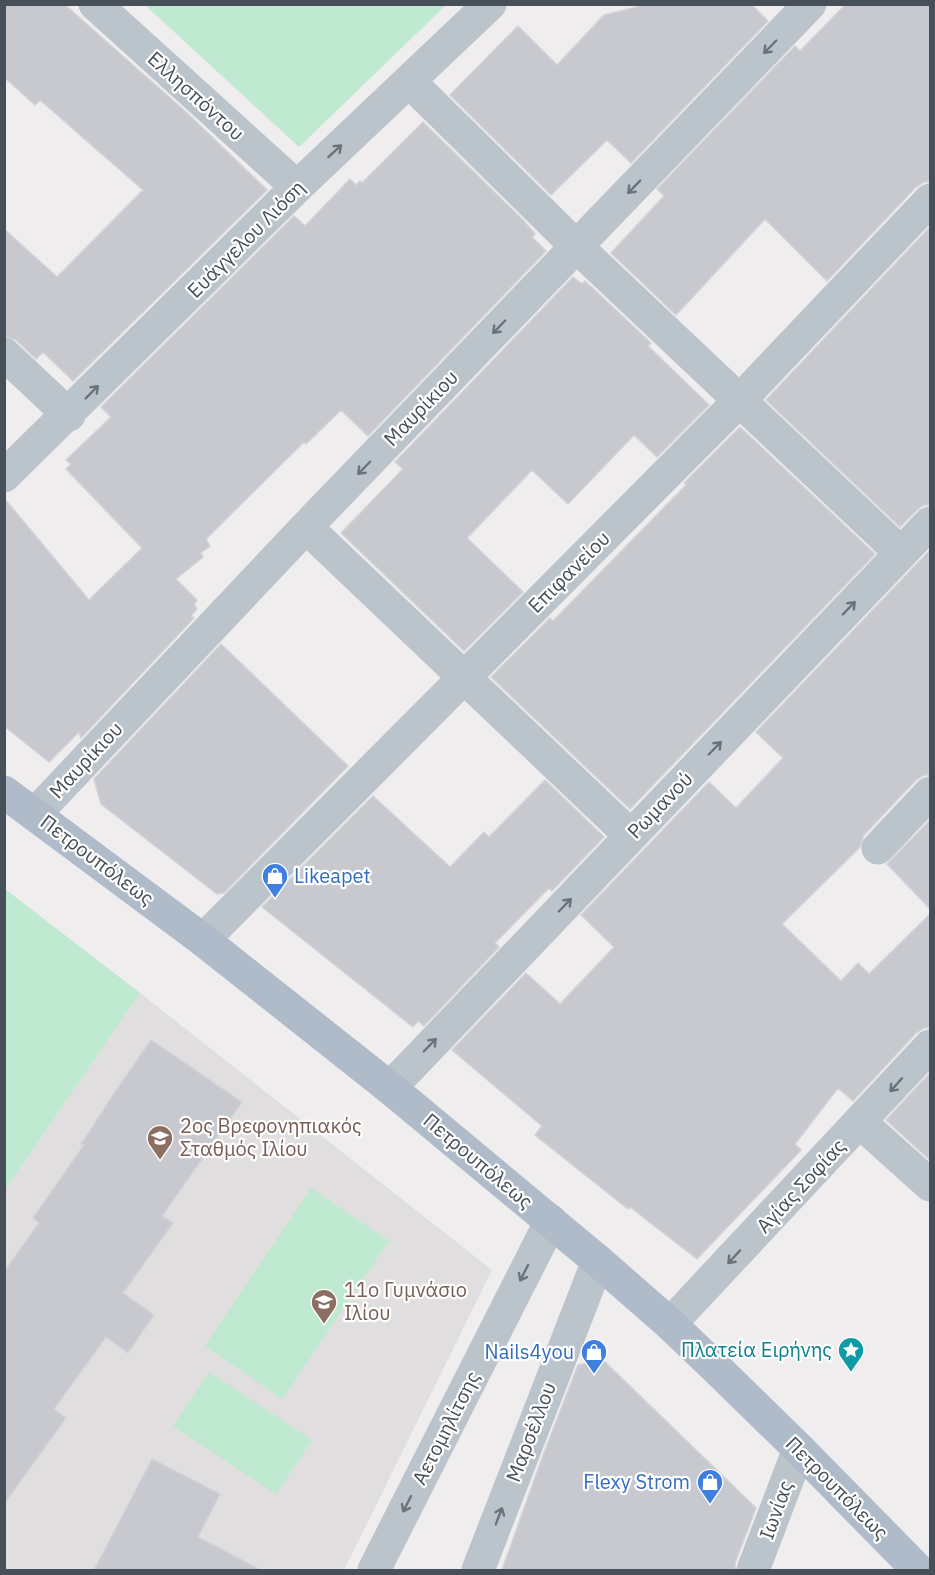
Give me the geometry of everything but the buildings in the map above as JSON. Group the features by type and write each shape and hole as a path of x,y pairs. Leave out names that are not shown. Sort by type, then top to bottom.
{"main road":[{"name":"Πετρουπόλεως","path":"4,792 203,940 390,1088 598,1261 670,1324 799,1449 918,1570"}],"street":[{"name":"Ελλησπόντου","path":"94,4 297,187"},
{"name":"Ευάγγελου Λιόση","path":"4,476 69,415 297,187 490,4"},
{"name":"Μαυρίκιου","path":"35,814 306,527 810,4"},
{"path":"410,82 576,247 901,553"},
{"name":"Επιφανείου","path":"203,940 739,401 930,200"},
{"path":"4,354 69,415"},
{"name":"Ρωμανού","path":"390,1088 930,523"},
{"path":"306,527 631,836"},
{"path":"878,848 930,793"},
{"name":"Αγίας Σοφίας","path":"670,1324 861,1123 930,1046"},
{"path":"861,1123 930,1185"},
{"name":"Αετομηλίτσης","path":"374,1570 550,1221"},
{"name":"Μαρσέλλου","path":"478,1570 598,1261"},
{"name":"Ιωνίας","path":"753,1570 799,1449"}],"shaded area":[{"path":"140,993 492,1270 344,1570 5,1570 5,1190"}],"green space":[{"path":"145,5 446,5 299,147"},
{"path":"5,889 140,993 5,1190"},
{"path":"311,1188 389,1241 282,1399 205,1346"},
{"path":"209,1372 312,1440 276,1494 173,1426"}],"place":[{"name":"Likeapet","path":"275,899"},
{"name":"2ος Βρεφονηπιακός Σταθμός Ιλίου","path":"160,1161"},
{"name":"11ο Γυμνάσιο Ιλίου","path":"324,1325"},
{"name":"Πλατεία Ειρήνης","path":"851,1373"},
{"name":"Nails4you","path":"594,1375"},
{"name":"Flexy Strom","path":"710,1505"}]}
